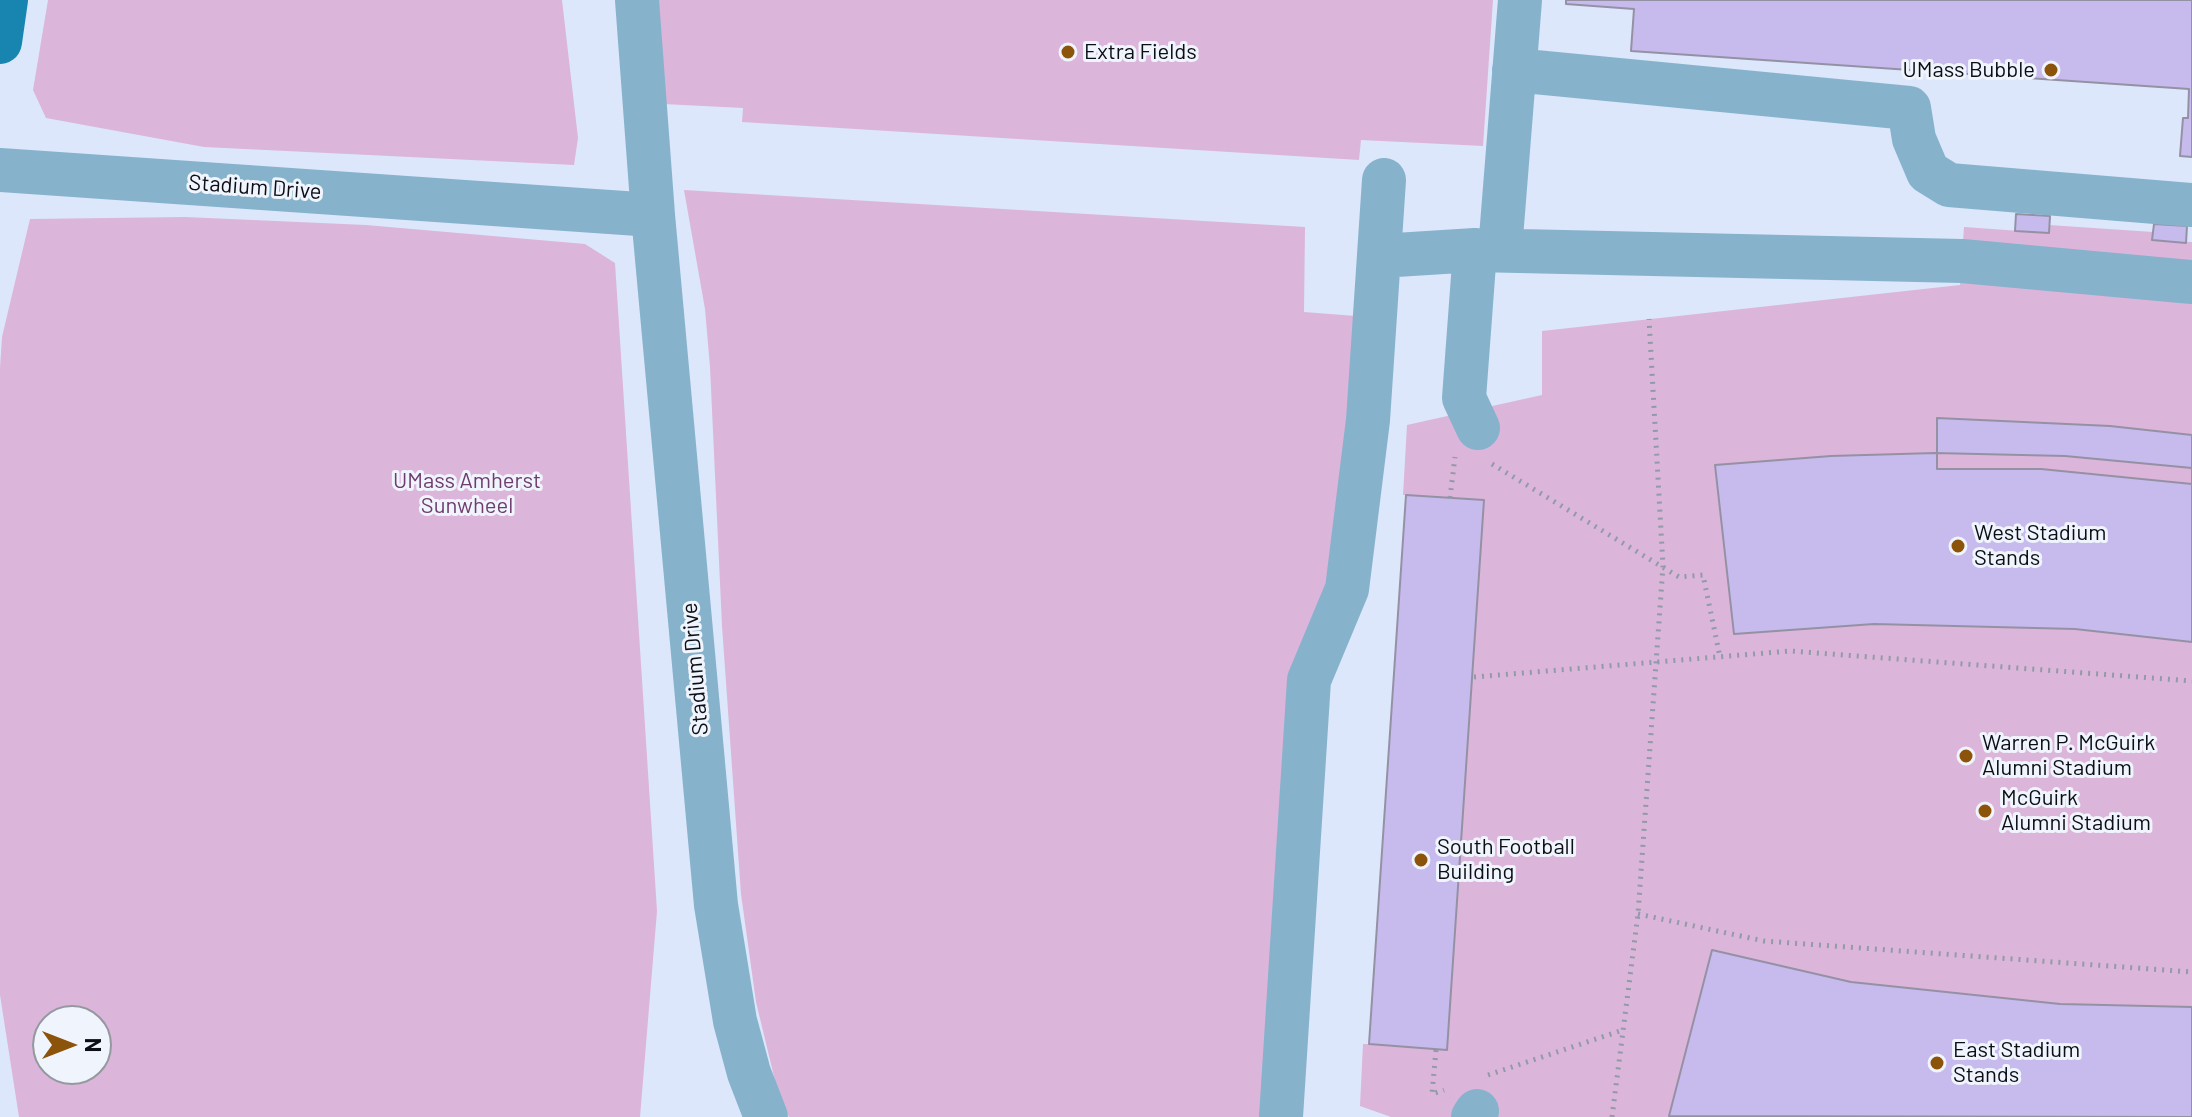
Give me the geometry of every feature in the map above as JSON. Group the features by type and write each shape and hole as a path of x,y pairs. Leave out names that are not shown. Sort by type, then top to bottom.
{"main road":[{"path":"0,42 6,0"}],"street":[{"name":"Stadium Drive","path":"637,0 653,215 716,905 735,1021 766,1117"},
{"path":"1476,448 1464,398 1514,70 1520,0"},
{"path":"1514,70 1909,108 1914,139 1928,172 1949,185 2192,205"},
{"name":"Stadium Drive","path":"0,170 653,215"},
{"path":"1281,1117 1309,680 1347,589 1368,420 1384,180"},
{"path":"1380,256 1488,250 1962,261 2192,282"}],"path":[{"path":"1612,1117 1638,914 1663,566 1649,319"},
{"path":"1450,498 1453,457 1476,448 1679,577 1703,575 1720,657"},
{"path":"1474,677 1790,651 2192,681"},
{"path":"1638,914 1764,941 2192,972"},
{"path":"1436,1050 1432,1094 1468,1099 1623,1030"}],"green space":[{"path":"48,0 562,0 578,138 574,165 204,147 46,118 33,90"},
{"name":"Extra Fields","path":"650,0 1493,0 1483,146 1361,140 1359,160 742,122 743,108 643,103"},
{"path":"684,190 1305,227 1304,312 1356,316 1349,490 1267,1117 789,1117 778,1093 756,1002 741,894 722,626 710,367 705,309"},
{"name":"UMass Amherst Sunwheel","path":"185,217 366,225 585,244 615,263 657,911 640,1117 19,1117 0,995 2,337 30,219"},
{"path":"2049,225 2153,232 2153,240 2192,242 2192,1117 1391,1117 1360,1106 1363,1044 1369,1044 1406,495 1403,495 1407,425 1542,395 1542,331 1960,285 1964,227 2048,233"}],"building":[{"name":"UMass Bubble","path":"1566,0 2192,0 2192,157 2180,156 2183,118 2188,118 2189,89 1631,51 1634,9 1566,4"},
{"path":"2016,214 2050,216 2049,233 2015,231"},
{"path":"2154,224 2187,226 2186,243 2152,240"},
{"path":"1937,418 2110,426 2192,435 2192,484 2041,469 1937,469"},
{"name":"West Stadium Stands","path":"1935,453 2065,456 2192,468 2192,642 2075,629 1874,624 1734,634 1715,465 1831,456"},
{"name":"South Football Building","path":"1406,495 1484,500 1447,1050 1369,1044"},
{"name":"East Stadium Stands","path":"1712,950 1851,982 2060,1004 2192,1007 2192,1117 1669,1116"}],"place":[{"name":"Extra Fields","path":"1068,52"},
{"name":"UMass Bubble","path":"2051,70"},
{"name":"West Stadium Stands","path":"1958,546"},
{"name":"Warren P. McGuirk Alumni Stadium","path":"1966,756"},
{"name":"McGuirk Alumni Stadium","path":"1985,811"},
{"name":"South Football Building","path":"1421,860"},
{"name":"East Stadium Stands","path":"1937,1063"}]}
